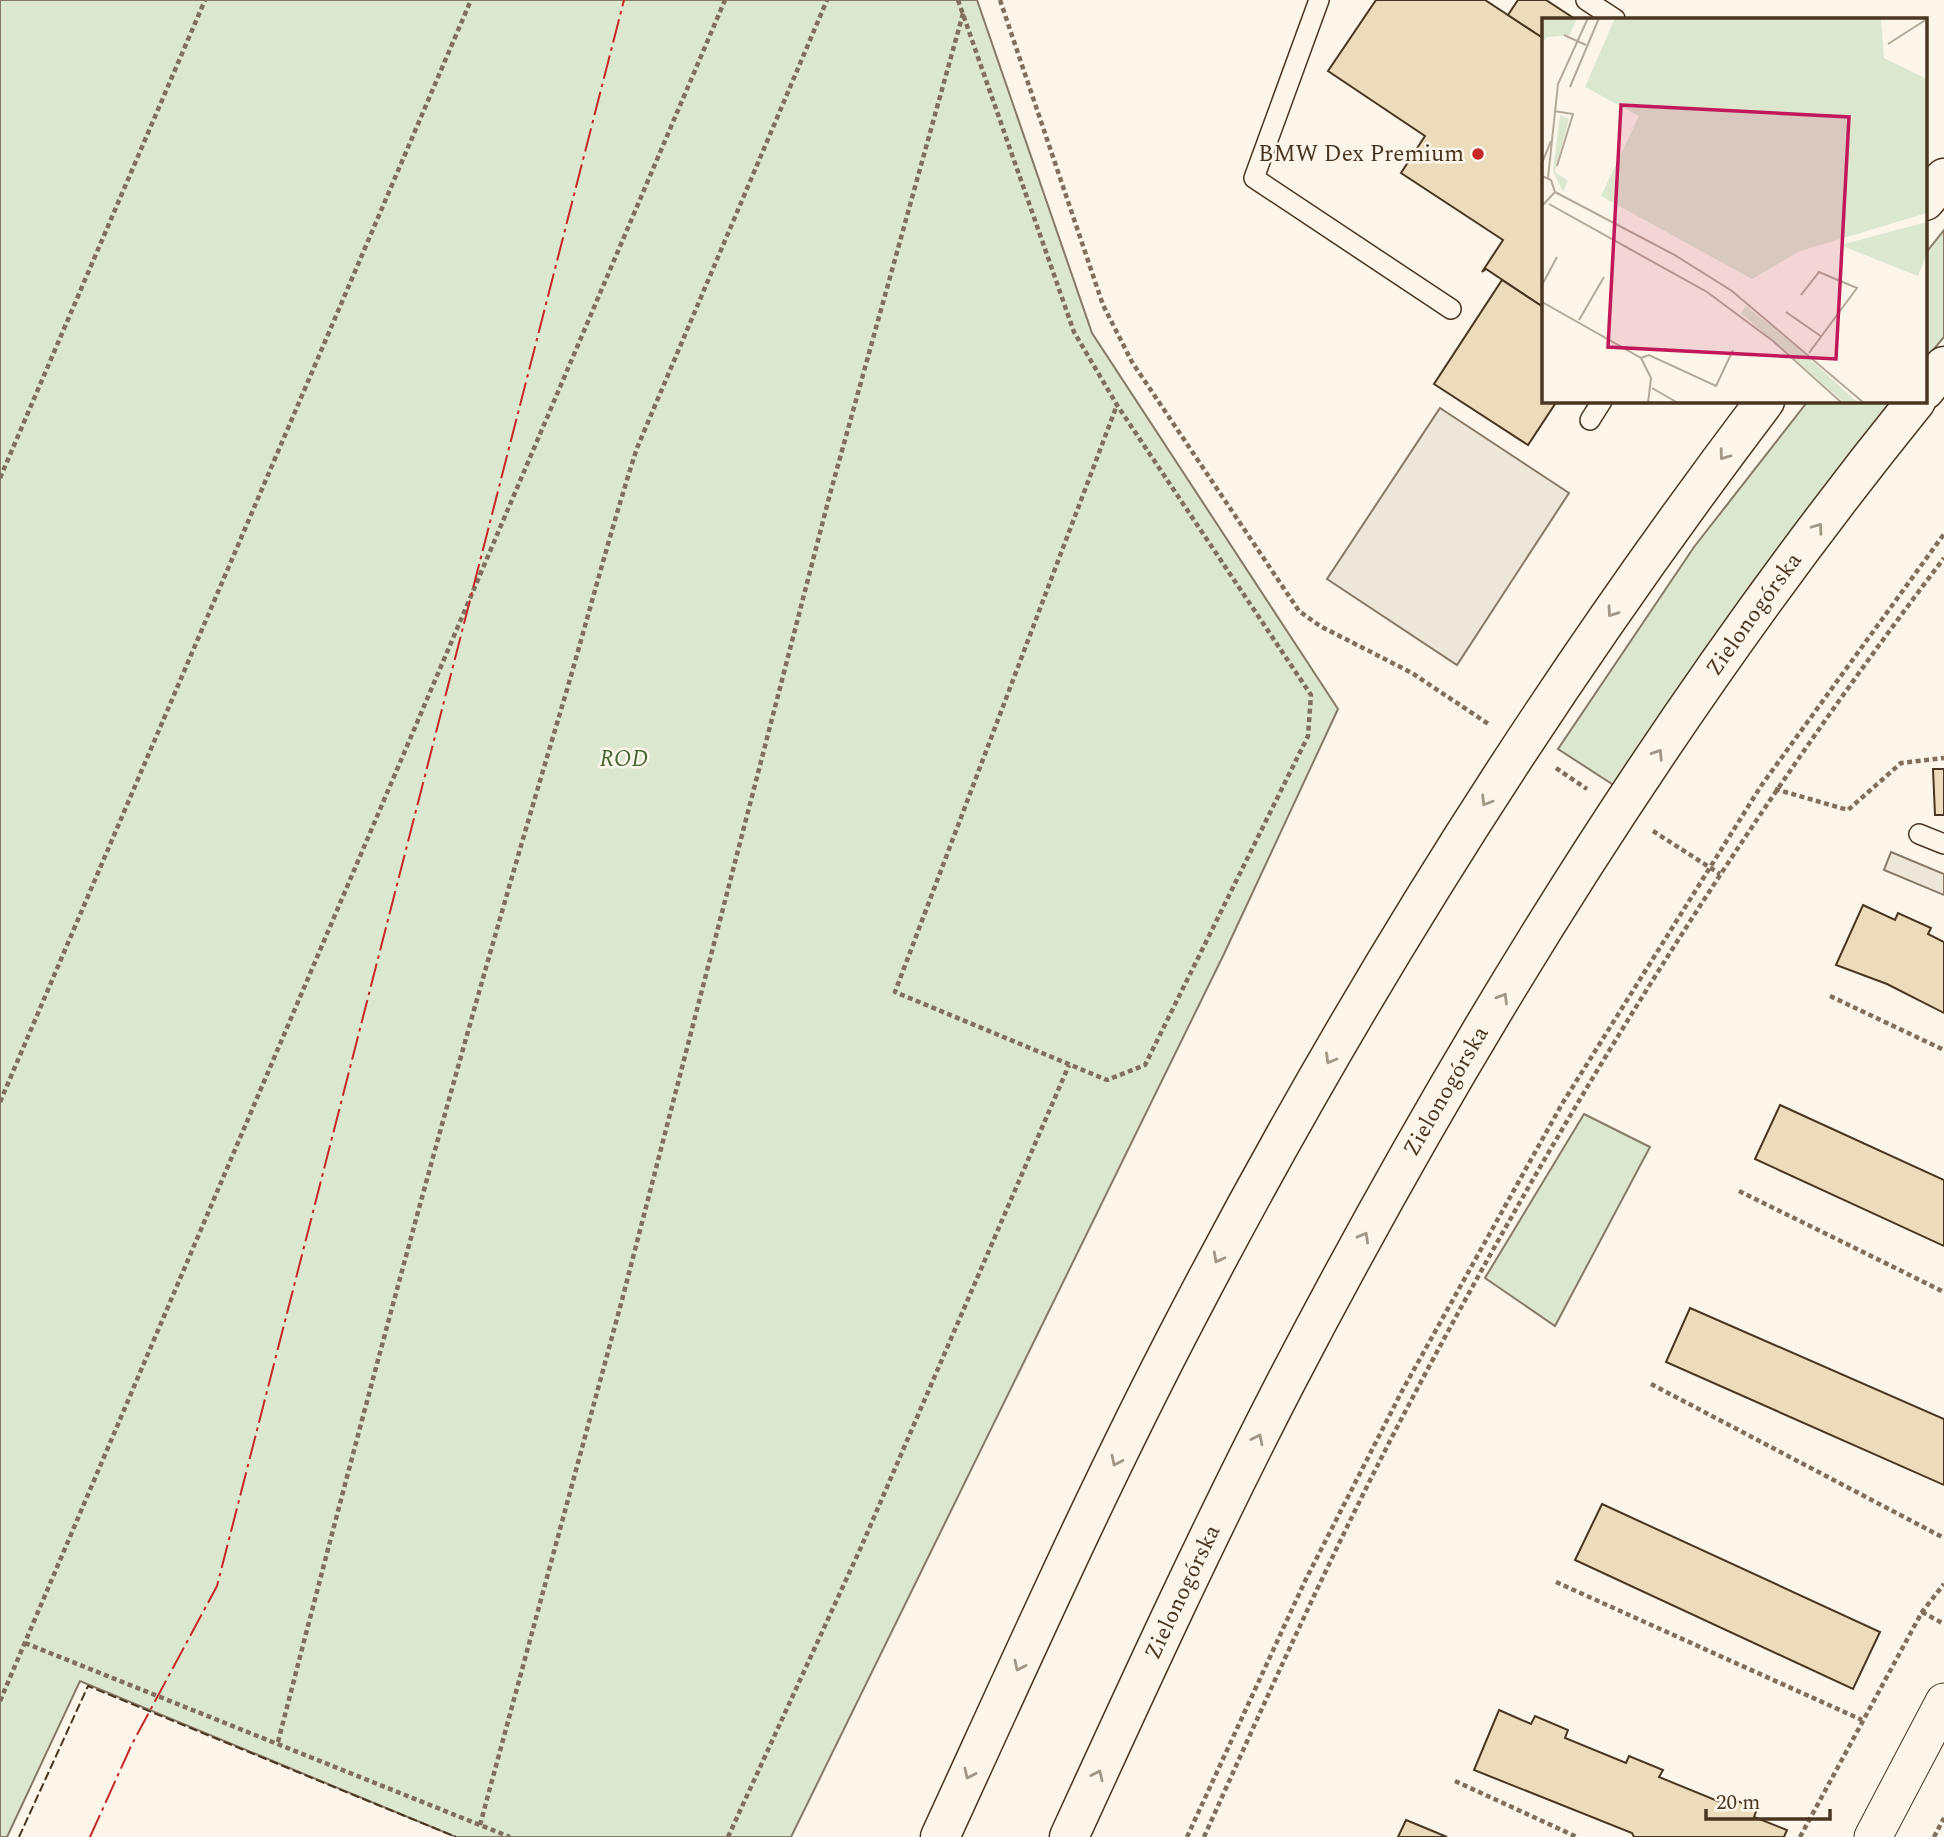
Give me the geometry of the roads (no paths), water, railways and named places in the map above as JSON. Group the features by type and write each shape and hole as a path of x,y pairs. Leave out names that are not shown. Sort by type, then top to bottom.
{"main road":[{"path":"1926,200 1944,178"},
{"path":"1926,389 1944,366"},
{"path":"940,1837 1084,1526 1169,1351 1313,1088 1444,868 1529,734 1652,556 1764,402"},
{"name":"Zielonogórska","path":"1069,1837 1284,1386 1463,1063 1541,936 1686,713 1829,513 1915,402"}],"street":[{"path":"1873,1837 1944,1702"}],"lane":[{"path":"1319,0 1254,178 1451,309"},
{"path":"1586,0 1613,18"},
{"path":"1590,419 1601,402"},
{"path":"1919,834 1944,844"}],"place":[{"name":"BMW Dex Premium","path":"1478,154"}],"park label":[{"name":"ROD","path":"624,759"}]}
